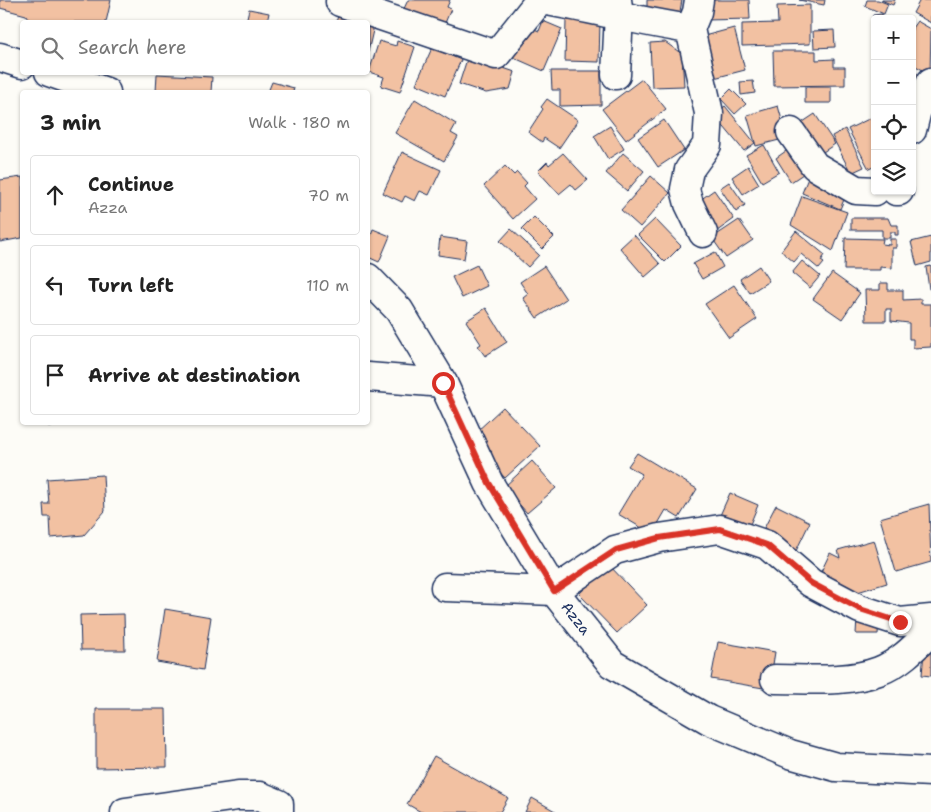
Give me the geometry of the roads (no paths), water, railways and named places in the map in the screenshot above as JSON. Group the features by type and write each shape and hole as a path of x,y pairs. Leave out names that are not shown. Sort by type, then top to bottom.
{"street":[{"path":"340,2 496,55 540,0 618,7 652,24 690,29"},
{"path":"699,0 697,12 690,29 709,113 707,144 690,170 685,189 689,204 703,233"},
{"path":"616,75 618,7"},
{"path":"0,57 20,63"},
{"path":"58,75 100,90"},
{"path":"916,114 931,82"},
{"path":"791,132 815,166 856,190 871,191"},
{"name":"Azza","path":"370,280 400,310 443,383 489,483 554,591 612,664 709,720 790,754 836,767 931,772"},
{"path":"370,377 443,383"},
{"path":"445,587 554,591 616,550 659,538 720,529 767,545 811,583 860,609 900,622 931,618"},
{"path":"775,678 842,678 879,671 908,653 931,631"},
{"path":"125,812 238,796 260,796 279,804 279,812"}]}
